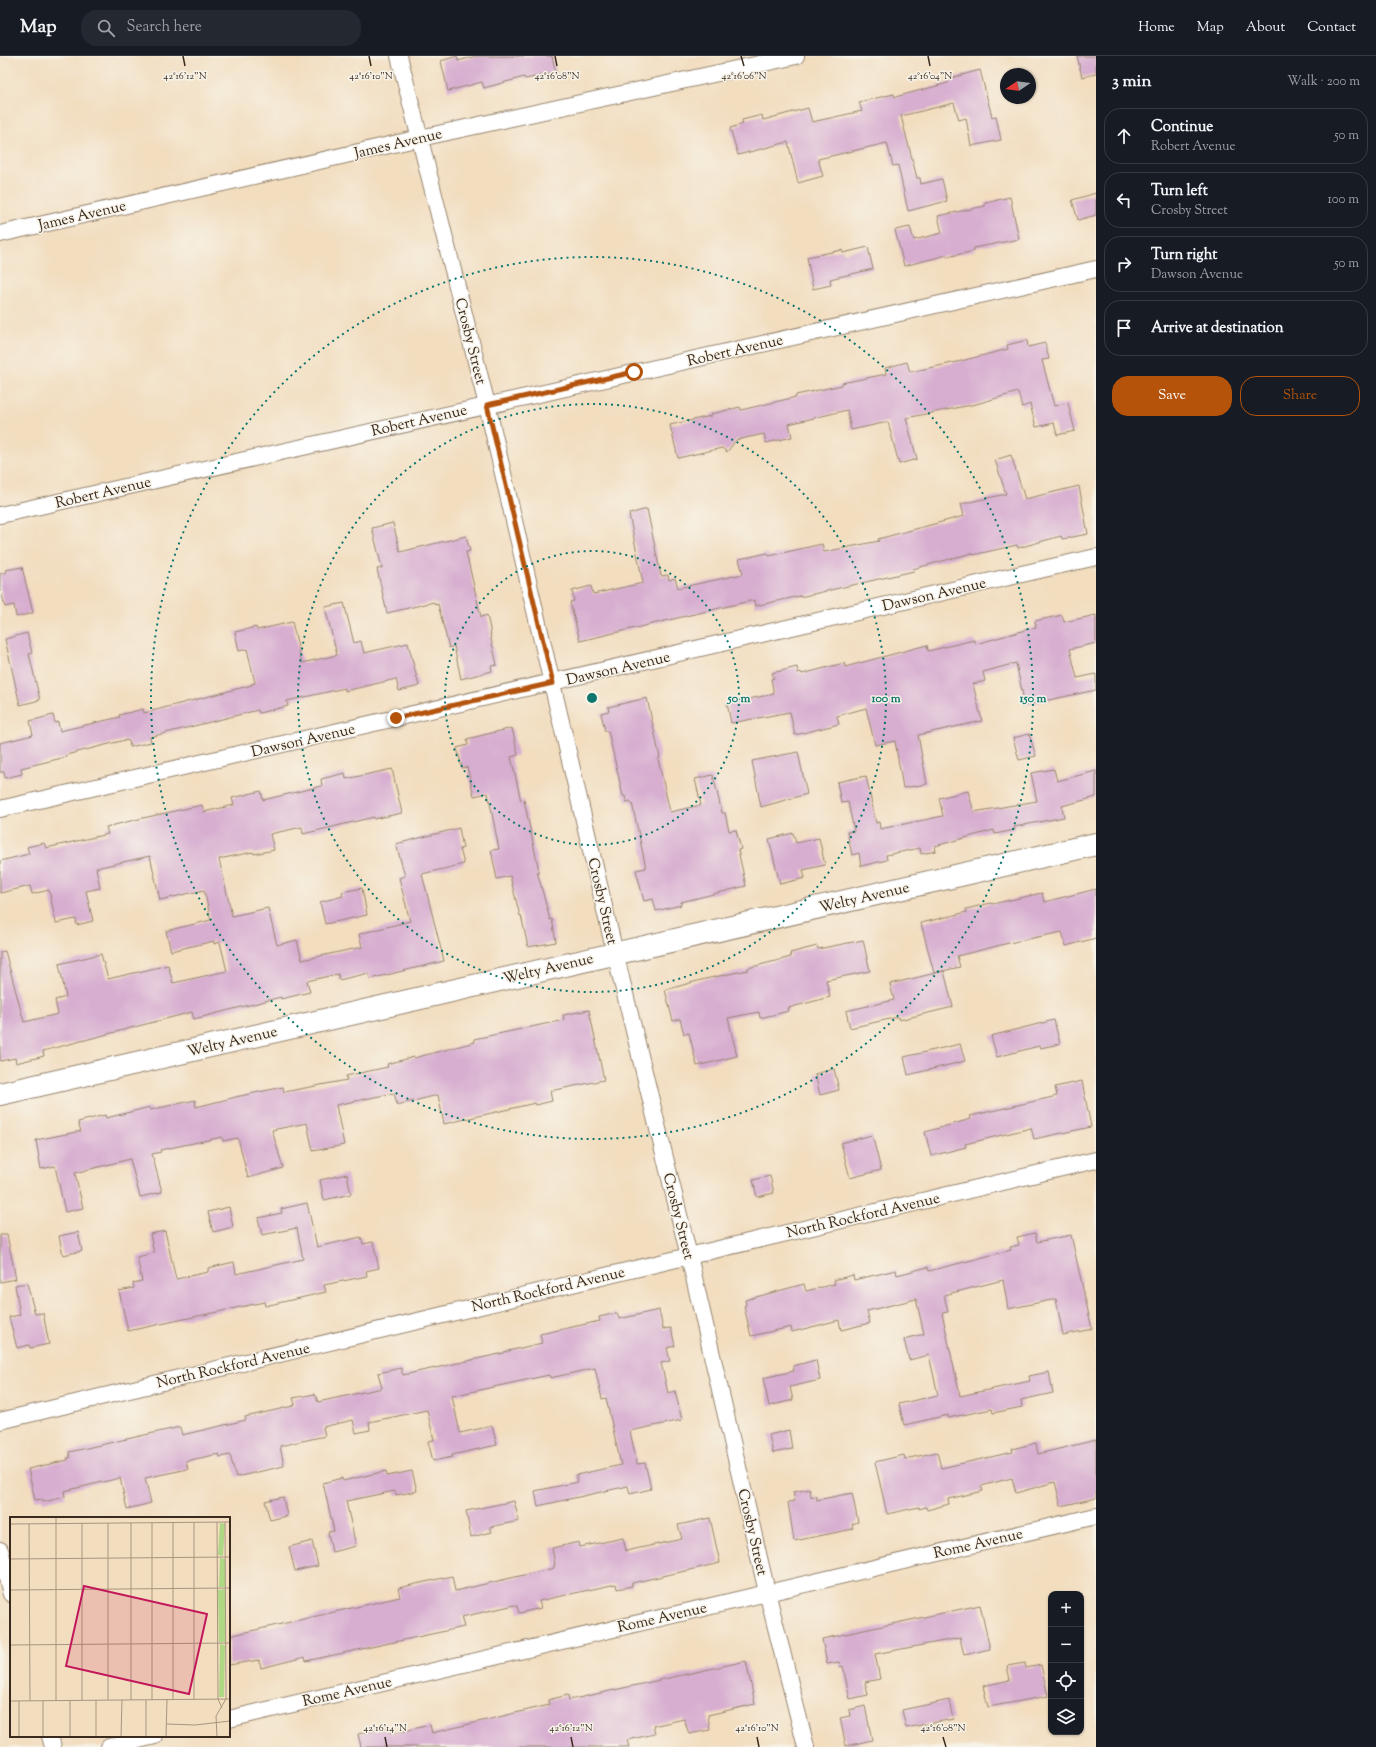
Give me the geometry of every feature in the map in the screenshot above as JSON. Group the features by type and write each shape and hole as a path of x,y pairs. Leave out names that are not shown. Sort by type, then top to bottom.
{"street":[{"name":"Crosby Street","path":"399,56 487,405 615,953 689,1256 767,1592 806,1747"},
{"name":"James Avenue","path":"0,234 420,138 796,56"},
{"name":"Robert Avenue","path":"0,515 1096,269"},
{"name":"Dawson Avenue","path":"0,809 1096,557"},
{"name":"Welty Avenue","path":"0,1094 1096,844"},
{"name":"North Rockford Avenue","path":"0,1421 1096,1160"},
{"name":"Rome Avenue","path":"230,1719 1096,1516"},
{"path":"0,1550 10,1590"},
{"path":"50,1737 53,1747"},
{"path":"109,1747 152,1737"}],"building":[{"path":"457,56 458,61 476,56 552,56 556,73 525,79 524,77 484,88 482,82 448,91 441,61"},
{"path":"1077,56 1096,56 1096,74 1082,77"},
{"path":"980,70 992,117 996,116 1001,140 971,146 966,118 959,120 954,103 901,116 917,178 920,178 921,184 942,179 947,201 908,211 898,165 893,166 887,143 818,159 823,176 798,183 788,142 738,155 730,128 743,124 742,120 762,115 763,120 808,108 812,122 862,111 859,102 894,94 895,97 948,83 947,79"},
{"path":"1096,193 1096,215 1078,220 1072,200"},
{"path":"1010,197 1019,239 974,248 974,251 947,257 947,255 904,266 895,230 910,227 914,240 942,233 938,216 985,206 985,203"},
{"path":"868,247 873,269 830,279 831,285 813,289 807,257 842,250 843,253"},
{"path":"1027,340 1028,347 1045,343 1049,359 1042,360 1054,406 1068,403 1075,431 1057,435 1054,423 1036,427 1030,404 1022,407 1018,392 976,404 906,418 917,459 899,464 888,422 851,430 847,410 789,424 792,437 766,443 764,434 736,440 727,452 722,448 678,458 670,425 711,416 711,414 740,407 741,410 796,397 796,395 842,385 842,383 886,374 885,368 907,362 910,372 1008,349 1007,345"},
{"path":"1011,455 1025,499 1079,486 1088,534 1062,539 1061,536 1018,548 1017,545 973,555 972,553 913,569 914,571 800,597 755,606 754,600 580,641 570,602 574,601 572,591 591,586 593,594 643,583 629,514 647,509 661,576 668,575 669,580 675,578 678,588 743,574 739,559 768,553 769,556 822,544 824,552 879,541 878,539 964,516 961,504 1006,494 995,460"},
{"path":"393,523 400,552 466,536 470,551 466,552 481,617 487,615 497,665 491,666 492,671 461,679 454,646 449,648 438,604 435,605 434,602 387,613 377,569 382,568 372,528"},
{"path":"22,567 33,613 16,617 14,605 5,607 0,587 0,574 7,572 6,570"},
{"path":"344,603 354,643 361,641 364,653 408,643 419,686 399,691 396,679 345,691 345,688 287,701 288,706 259,713 258,710 150,737 151,742 130,747 129,741 125,740 66,755 66,757 21,768 22,774 5,778 4,772 0,772 0,743 33,735 30,721 53,715 55,723 58,722 60,731 120,717 119,715 143,709 144,713 252,685 251,684 255,683 247,649 239,651 235,632 256,627 257,630 292,622 302,663 337,655 325,607"},
{"path":"1062,615 1064,622 1096,615 1096,643 1070,649 1077,678 1096,674 1096,690 1025,705 1016,663 983,672 985,681 973,684 982,721 918,735 927,784 903,788 895,741 875,745 866,708 837,716 839,724 795,735 790,712 731,723 727,703 774,694 771,679 774,678 772,673 797,667 798,673 801,672 802,674 844,663 845,667 927,645 928,651 974,640 976,644 1036,627 1035,621"},
{"path":"27,633 32,653 29,654 40,700 20,705 5,639"},
{"path":"647,698 660,758 658,759 670,812 701,805 695,779 713,775 722,813 725,813 729,831 736,830 741,849 738,850 746,886 681,902 681,905 656,911 653,899 644,901 636,870 646,868 632,803 630,801 626,802 625,796 623,796 608,731 605,731 601,713 609,711 608,707"},
{"path":"512,728 518,755 511,757 521,801 524,800 539,871 537,871 550,920 552,919 556,942 528,947 510,876 497,879 491,850 499,849 488,793 474,796 467,767 462,768 457,748 468,745 467,739"},
{"path":"1029,734 1036,756 1019,760 1013,738"},
{"path":"798,752 807,794 761,807 752,761"},
{"path":"392,769 402,813 374,819 374,817 303,834 302,827 270,834 274,850 254,854 253,852 219,859 232,916 268,908 277,945 297,940 302,960 362,947 359,934 410,921 399,878 405,876 396,844 459,828 463,848 460,849 464,864 422,874 444,961 370,979 369,973 339,980 338,974 307,981 310,992 281,999 281,997 194,1019 192,1012 43,1051 44,1056 16,1063 15,1058 0,1061 0,952 5,951 24,1022 58,1014 55,1000 66,997 59,964 101,954 108,979 168,965 173,983 227,971 220,942 214,944 214,941 171,951 166,931 211,920 204,890 160,900 150,856 96,868 100,888 86,891 93,921 77,925 76,919 56,923 49,890 32,894 30,886 0,893 0,861 29,854 27,847 44,843 46,848 108,834 106,827 143,818 202,805 204,812 234,805 232,798 261,791 263,800 322,786 321,779 345,773 346,779"},
{"path":"1054,769 1057,781 1096,771 1096,797 1062,806 1064,817 1014,827 1015,830 995,834 994,830 935,846 936,851 921,854 920,848 886,855 887,860 861,866 859,853 852,855 847,832 854,831 848,802 841,803 837,782 866,776 876,823 879,822 880,829 943,816 939,798 968,791 974,812 1037,801 1031,773"},
{"path":"793,833 796,843 819,838 825,865 803,870 805,878 780,884 769,839"},
{"path":"362,888 367,915 325,924 320,902 343,896 342,892"},
{"path":"1096,889 1096,938 1066,946 1062,932 1009,943 957,956 960,967 934,973 921,923 967,912 966,909 1042,893 1044,902"},
{"path":"863,940 870,971 826,980 830,997 788,1008 789,1011 760,1018 759,1012 728,1018 737,1056 697,1066 689,1033 684,1034 680,1019 673,1021 665,990 705,979 748,970 748,968 791,957 790,953 817,946 818,949"},
{"path":"944,971 953,1007 899,1020 898,1017 850,1028 846,1011 894,1000 890,984"},
{"path":"589,1010 604,1080 550,1091 552,1101 536,1105 535,1103 444,1124 438,1095 397,1105 394,1093 336,1105 344,1145 313,1151 307,1123 272,1130 283,1168 248,1178 238,1138 223,1141 222,1137 160,1150 161,1152 152,1154 162,1192 140,1197 130,1159 75,1173 83,1208 65,1212 55,1166 41,1169 36,1140 81,1131 78,1122 105,1115 106,1118 150,1107 150,1110 195,1100 196,1107 283,1087 284,1092 347,1080 346,1076 388,1067 387,1064 475,1042 474,1039 564,1020 563,1015"},
{"path":"1054,1020 1060,1044 1040,1048 1039,1046 997,1057 991,1036"},
{"path":"960,1044 965,1061 908,1075 904,1057"},
{"path":"834,1069 839,1090 820,1095 815,1074"},
{"path":"1082,1081 1091,1127 1034,1139 1031,1128 965,1144 966,1147 931,1156 925,1132 971,1119 970,1116 1057,1096 1055,1087"},
{"path":"872,1135 881,1170 850,1178 841,1143"},
{"path":"347,1174 351,1194 324,1200 320,1180"},
{"path":"770,1176 774,1193 757,1197 753,1180"},
{"path":"307,1203 317,1247 361,1237 363,1244 373,1242 379,1268 366,1271 367,1276 324,1285 326,1292 265,1306 264,1302 128,1331 119,1291 134,1288 133,1283 142,1281 137,1257 154,1253 150,1234 165,1231 176,1279 208,1272 208,1268 234,1262 236,1274 303,1259 297,1228 262,1235 258,1218 282,1213 281,1209"},
{"path":"229,1207 233,1227 213,1232 208,1212"},
{"path":"78,1232 82,1251 63,1255 59,1236"},
{"path":"1035,1233 1037,1242 1071,1235 1092,1329 1063,1335 1056,1299 1008,1309 1003,1280 944,1295 948,1312 942,1313 960,1396 1030,1381 1029,1376 1049,1372 1053,1393 1021,1400 1022,1407 993,1413 992,1409 948,1418 948,1415 904,1425 899,1404 938,1395 929,1355 909,1360 904,1339 924,1334 916,1299 867,1311 870,1323 841,1330 839,1320 792,1332 791,1327 751,1336 744,1306 746,1305 745,1300 804,1284 806,1291 835,1284 834,1280 853,1275 854,1280 896,1270 897,1275 928,1267 929,1271 1011,1250 1010,1247 1019,1245 1017,1237"},
{"path":"0,1235 7,1235 16,1279 0,1282"},
{"path":"27,1283 35,1314 43,1313 49,1344 30,1348 29,1345 17,1348 9,1317 20,1315 15,1285"},
{"path":"659,1310 663,1329 671,1328 675,1346 667,1348 670,1361 661,1363 668,1393 675,1391 682,1420 630,1431 637,1464 645,1463 651,1489 630,1494 628,1486 538,1506 535,1491 578,1482 576,1475 621,1465 606,1398 602,1399 595,1368 550,1378 549,1375 452,1396 460,1433 492,1426 497,1445 452,1455 453,1457 433,1461 428,1441 434,1440 427,1410 369,1422 370,1430 356,1433 353,1420 323,1427 325,1436 280,1446 284,1466 236,1477 230,1455 220,1457 219,1454 186,1461 188,1469 145,1478 151,1503 127,1509 120,1478 64,1491 65,1497 43,1502 42,1499 35,1500 28,1469 68,1460 67,1458 70,1458 69,1452 180,1427 182,1435 246,1420 245,1417 293,1406 295,1404 293,1398 315,1394 318,1402 382,1388 378,1373 401,1368 403,1375 504,1353 542,1343 540,1334 600,1321 599,1317 617,1313 619,1319"},
{"path":"816,1360 820,1380 790,1387 793,1400 769,1406 763,1378 794,1371 793,1366"},
{"path":"789,1430 792,1449 773,1453 769,1435"},
{"path":"1096,1440 1096,1498 1061,1506 1055,1482 1016,1493 1012,1478 981,1486 983,1491 948,1499 949,1504 927,1510 926,1507 919,1509 919,1507 887,1514 875,1462 904,1455 905,1459 937,1452 941,1468 1013,1452 1012,1449 1036,1443 1038,1454"},
{"path":"386,1471 387,1476 412,1471 417,1491 396,1495 395,1491 346,1501 356,1546 332,1552 328,1532 334,1531 323,1483 342,1478 343,1481"},
{"path":"810,1489 811,1497 816,1496 817,1500 852,1493 858,1522 852,1524 853,1529 794,1541 788,1502 795,1501 793,1492"},
{"path":"283,1497 287,1516 270,1520 265,1501"},
{"path":"514,1501 519,1521 490,1527 492,1532 471,1537 466,1511"},
{"path":"710,1518 720,1563 632,1583 632,1586 617,1589 616,1584 539,1601 541,1608 519,1613 517,1606 515,1605 461,1617 464,1627 306,1661 305,1657 261,1668 259,1660 230,1665 230,1636 400,1597 398,1588 452,1576 455,1591 554,1568 555,1565 552,1548 579,1542 580,1547 623,1538 626,1551 682,1539 678,1525"},
{"path":"312,1541 318,1566 295,1571 289,1547"},
{"path":"980,1605 990,1649 964,1655 960,1638 875,1654 880,1679 865,1682 868,1695 850,1699 843,1666 840,1667 839,1662 827,1664 822,1639"},
{"path":"746,1661 755,1704 708,1715 710,1730 689,1734 684,1719 653,1726 655,1734 627,1740 629,1747 361,1747 358,1734 389,1727 391,1734 430,1725 432,1733 549,1705 548,1700 568,1695 569,1700"},
{"path":"1025,1663 1026,1668 1041,1665 1048,1696 988,1707 983,1686 1010,1680 1007,1666"},
{"path":"949,1700 953,1719 906,1728 902,1710"},
{"path":"865,1706 872,1740 846,1746 840,1718 850,1716 849,1710"}],"route":[{"path":"396,718 553,683 487,405 634,372"}]}
